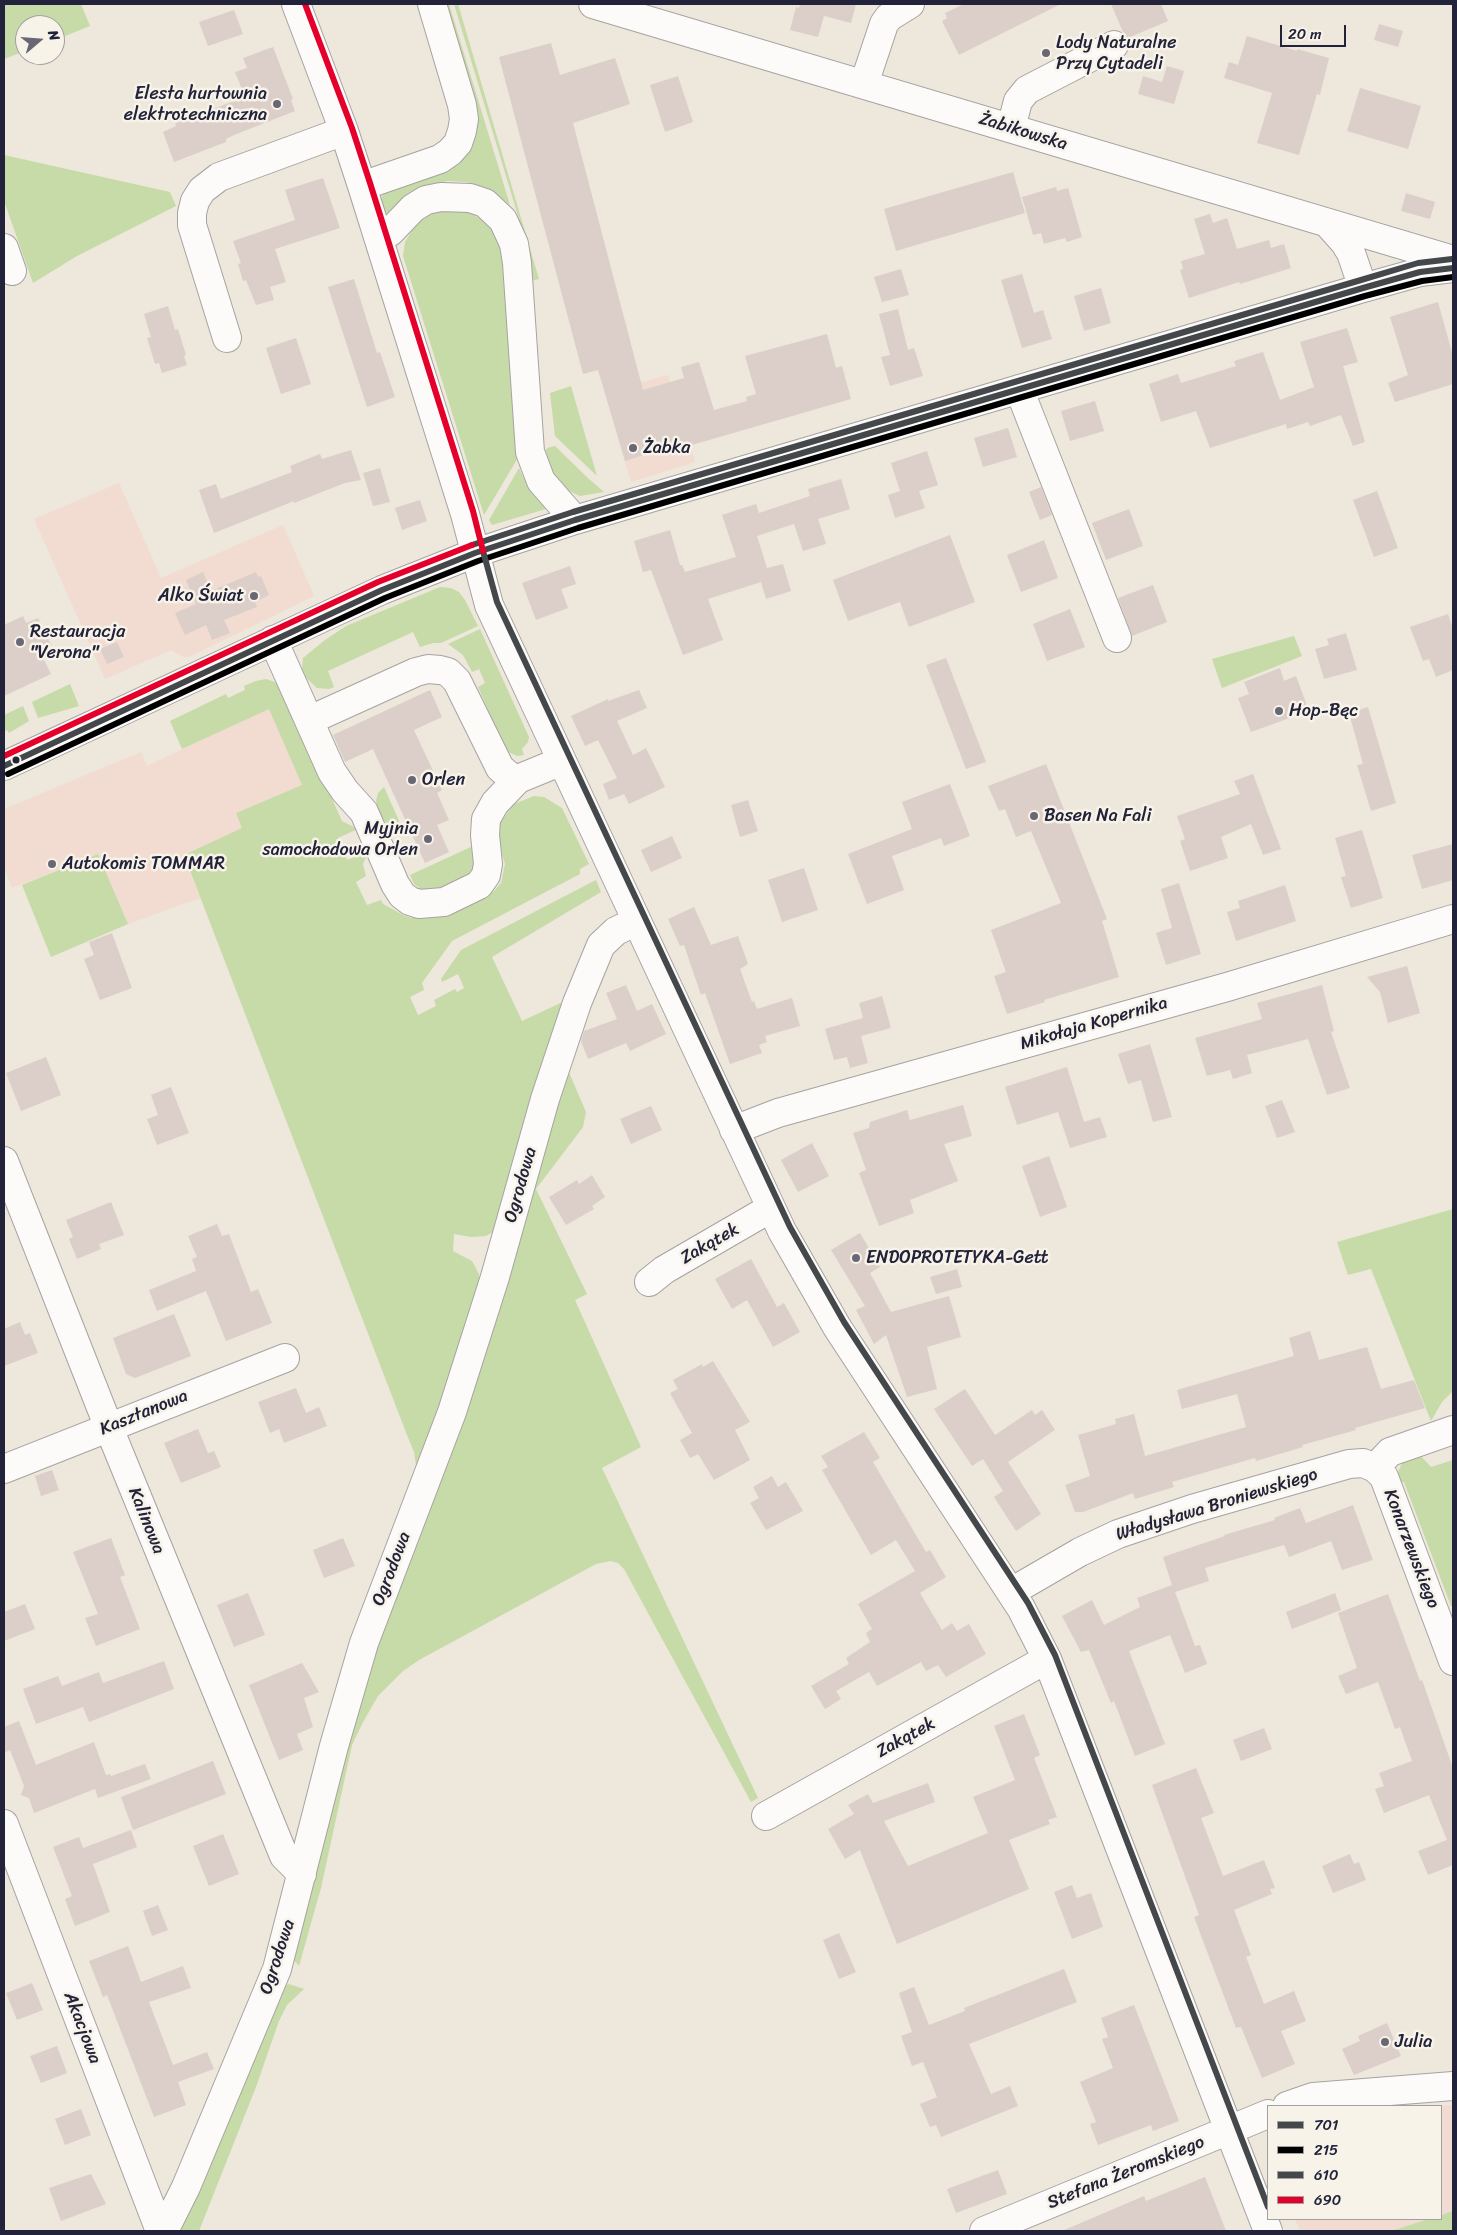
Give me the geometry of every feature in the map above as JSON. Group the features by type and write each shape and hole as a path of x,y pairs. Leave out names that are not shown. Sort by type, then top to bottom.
{"street":[{"path":"296,4 344,131 362,186 465,514 489,605 734,1130 814,1288 837,1327 1011,1592 1047,1659 1268,2231"},
{"path":"362,186 440,159 450,152 458,142 464,119 462,105 432,4"},
{"name":"Żabikowska","path":"593,4 1453,260"},
{"path":"864,84 884,24 889,17 910,4"},
{"path":"1011,128 1018,101 1027,90 1114,45"},
{"path":"227,338 192,224 192,213 202,190 219,177 344,131"},
{"path":"378,237 390,232 413,208 426,200 441,197 470,198 485,204 503,220 512,238 517,263 530,452 542,482 575,520"},
{"path":"1328,224 1342,238 1351,253 1363,288"},
{"path":"4,766 382,590 474,553 575,520 1363,288 1420,272 1453,268"},
{"path":"1020,389 1117,638"},
{"path":"273,640 336,780 356,802 368,821 395,884 402,895 419,904 444,902 479,884 486,875 488,864 485,835 486,818 495,803 518,779 562,760"},
{"path":"310,720 416,672 428,669 448,672 457,681 500,768 512,778 518,779"},
{"name":"Mikołaja Kopernika","path":"734,1130 778,1113 1227,987 1453,919"},
{"name":"Ogrodowa","path":"164,2231 186,2187 277,1969 334,1746 364,1643 455,1404 495,1277 559,1052 591,965 602,945 616,931 637,920"},
{"name":"Kalinowa","path":"4,1161 108,1428 284,1856 302,1874"},
{"name":"Zakątek","path":"649,1282 664,1270 772,1208"},
{"name":"Kasztanowa","path":"4,1469 285,1358"},
{"path":"1375,1468 1390,1452 1444,1434"},
{"name":"Władysława Broniewskiego","path":"1011,1592 1098,1542 1168,1516 1349,1464 1363,1463 1375,1468"},
{"name":"Konarzewskiego","path":"1375,1468 1387,1484 1453,1661"},
{"name":"Zakątek","path":"766,1816 1047,1659"},
{"name":"Akacjowa","path":"4,1824 160,2231"},
{"path":"1290,2105 1314,2097 1453,2086"},
{"name":"Stefana Żeromskiego","path":"984,2231 1267,2114"}],"shaded area":[{"path":"668,375 695,462 631,482 607,400 617,389"},
{"path":"119,483 161,578 283,525 314,596 189,657 183,657 171,650 105,679 34,519"},
{"path":"269,708 302,785 236,813 243,828 184,855 200,898 128,924 98,854 12,888 4,866 4,809 141,752 147,766"},
{"path":"1453,2105 1453,2212 1442,2216 1442,2106"},
{"path":"1295,2220 1428,2220 1392,2231 1300,2231"}],"green space":[{"path":"4,4 81,4 90,26 65,36 65,15 15,15 15,55 4,59"},
{"path":"441,4 449,4 510,205 485,188 467,182 447,181 426,187 409,195 388,213 384,211 380,204 383,193 456,157"},
{"path":"454,4 458,4 539,279 531,281 522,229"},
{"path":"4,155 170,192 176,206 77,256 33,283 4,201"},
{"path":"460,209 471,213 488,224 495,232 503,252 519,456 484,515 403,256 405,242 415,225 422,218 441,210"},
{"path":"571,386 597,476 555,436 550,393"},
{"path":"555,446 604,492 580,496 567,490 549,468 544,454 547,448"},
{"path":"519,468 529,489 546,509 492,525 489,520"},
{"path":"440,587 451,588 459,592 478,626 441,643 420,647 413,632 328,671 334,687 329,689 317,688 306,678 302,669 303,658 325,640 346,626"},
{"path":"480,629 529,737 528,742 522,749 524,755 517,756 506,751 478,687 485,683 479,669 472,672 463,655 448,644"},
{"path":"1294,636 1302,656 1222,688 1212,659"},
{"path":"266,679 275,682 284,692 342,821 358,829 338,838 347,860 369,851 363,864 366,876 356,882 367,905 381,900 383,904 405,916 412,918 434,918 493,892 501,883 505,864 498,841 499,824 514,804 534,796 544,797 562,808 589,864 580,869 580,874 452,941 422,983 424,990 410,997 418,1015 436,1006 434,1000 455,989 457,992 464,988 458,974 442,982 441,979 461,950 596,880 601,892 492,957 522,1021 567,1000 497,1226 493,1232 486,1236 471,1237 454,1234 453,1251 472,1261 479,1274 479,1282 465,1336 417,1472 414,1452 184,855 242,828 236,813 302,785 269,709 182,749 170,721 226,694 228,698 245,690 244,686"},
{"path":"70,684 79,706 38,718 32,702"},
{"path":"23,706 29,721 9,733 7,730 4,731 4,715"},
{"path":"384,787 400,823 386,823 379,817 376,801 378,793"},
{"path":"473,846 475,866 470,875 436,891 422,890 414,884 410,875"},
{"path":"98,854 128,924 51,957 22,885"},
{"path":"565,1063 586,1112 583,1127 536,1189 587,1294 575,1300 641,1447 602,1468 758,1798 751,1802 624,1569 618,1563 611,1561 596,1564 419,1660 403,1671 378,1696 352,1745 321,1888 299,1966 292,1958 366,1676"},
{"path":"1453,1209 1453,1391 1442,1402 1431,1421 1371,1269 1348,1275 1337,1242"},
{"path":"1419,1454 1431,1467 1453,1460 1453,1606 1451,1606 1404,1482 1399,1483 1398,1472 1402,1463"},
{"path":"289,1984 304,1989 287,2005 279,2021 256,2087 199,2231 180,2231 192,2197 284,1986"},
{"path":"1453,2211 1453,2231 1391,2231 1426,2220 1442,2220 1442,2215"}],"building":[{"path":"800,4 856,4 851,23 824,16 818,37 790,30 796,7 799,8"},
{"path":"964,4 1061,4 959,55 942,21 947,18 945,13"},
{"path":"1111,4 1161,4 1168,21 1128,38 1123,32"},
{"path":"234,10 243,34 208,46 199,22"},
{"path":"1379,24 1403,31 1398,47 1374,40"},
{"path":"1247,36 1297,51 1297,49 1329,58 1320,95 1317,94 1299,155 1257,143 1272,93 1224,78 1229,62 1238,65"},
{"path":"551,43 560,75 615,58 630,104 573,123 643,390 684,378 681,367 699,362 714,410 747,401 746,397 756,394 745,356 827,334 836,368 842,366 851,399 657,455 656,451 625,461 598,370 583,374 499,57"},
{"path":"273,47 293,99 291,100 295,111 234,135 226,139 226,142 174,162 163,132 176,126 175,123 245,97 235,72 247,68 243,58"},
{"path":"1167,66 1184,71 1174,104 1138,94 1143,76 1162,82"},
{"path":"678,76 693,122 665,132 650,85"},
{"path":"1360,88 1421,106 1408,149 1347,131"},
{"path":"1013,172 1025,213 896,251 884,209"},
{"path":"323,178 340,228 275,249 286,282 270,287 274,300 256,305 246,280 243,281 238,264 241,263 233,241 295,220 285,190"},
{"path":"1056,187 1057,191 1068,188 1082,237 1067,242 1065,238 1044,244 1041,233 1033,235 1022,197"},
{"path":"1406,193 1435,202 1430,219 1401,211"},
{"path":"1210,214 1213,223 1227,218 1237,249 1269,240 1271,248 1284,244 1291,268 1189,298 1180,270 1183,269 1181,261 1205,254 1194,219"},
{"path":"901,269 909,295 882,302 874,277"},
{"path":"1022,274 1034,313 1043,310 1052,339 1022,348 1001,280"},
{"path":"354,279 377,353 380,352 395,397 367,407 328,287"},
{"path":"1101,288 1111,323 1084,331 1074,296"},
{"path":"1438,302 1453,356 1453,384 1395,402 1388,383 1408,375 1390,317"},
{"path":"168,306 175,330 178,329 187,365 162,373 159,363 155,364 147,338 151,337 144,314"},
{"path":"898,309 908,350 914,348 923,376 890,386 881,357 890,355 879,314"},
{"path":"1347,328 1358,362 1343,366 1365,442 1353,446 1341,415 1310,426 1308,422 1287,429 1286,424 1210,448 1196,411 1161,422 1149,384 1178,374 1181,383 1236,366 1234,361 1263,352 1280,400 1314,387 1300,342"},
{"path":"296,338 311,384 281,394 266,348"},
{"path":"1095,401 1104,431 1070,441 1061,411"},
{"path":"1008,428 1017,457 983,467 974,438"},
{"path":"351,450 361,480 345,483 294,503 294,501 214,533 199,490 216,484 221,499 292,472 290,466 320,454 322,459"},
{"path":"927,451 938,485 919,491 925,508 895,518 888,495 900,491 891,463"},
{"path":"380,468 390,502 373,506 363,473"},
{"path":"841,479 850,509 818,519 826,544 803,551 794,524 757,536 767,568 783,564 791,591 766,599 761,582 708,599 723,640 683,655 651,570 643,572 634,541 670,530 680,565 682,565 685,572 736,557 722,515 756,504 759,513 810,496 808,489"},
{"path":"1041,487 1052,515 1040,520 1029,492"},
{"path":"1377,491 1398,548 1374,557 1353,500"},
{"path":"420,500 427,521 402,530 395,508"},
{"path":"1129,509 1143,546 1106,560 1092,523"},
{"path":"950,535 975,602 909,627 900,602 848,621 833,580"},
{"path":"1044,540 1058,578 1021,592 1007,555"},
{"path":"570,566 576,584 561,589 568,608 536,620 522,583"},
{"path":"203,572 211,591 256,572 258,577 261,576 269,595 255,602 257,607 224,620 230,633 212,640 206,625 185,635 175,613 196,604 186,580"},
{"path":"1153,585 1167,622 1132,636 1118,598"},
{"path":"1070,609 1085,647 1047,661 1033,624"},
{"path":"1448,614 1453,629 1453,670 1436,677 1429,659 1423,661 1410,627"},
{"name":"Restauracja \"Verona\"","path":"23,616 26,623 38,618 55,653 43,658 51,674 4,696 4,625"},
{"path":"1346,633 1357,670 1324,679 1315,649 1329,645 1327,639"},
{"path":"117,642 124,657 107,664 100,649"},
{"path":"946,658 986,762 966,769 926,665"},
{"path":"1280,668 1284,681 1296,676 1309,711 1251,732 1238,698 1249,694 1244,682"},
{"path":"430,690 442,717 414,730 442,790 437,793 449,820 437,825 449,852 425,863 373,749 345,762 333,735"},
{"path":"639,690 647,708 617,721 633,755 646,748 665,787 629,804 624,794 609,800 603,784 617,778 598,740 585,746 571,716 608,699 608,701"},
{"path":"1368,707 1396,803 1371,811 1357,765 1363,764 1349,713"},
{"path":"1046,764 1107,919 1102,921 1119,977 1044,1000 1045,1002 1007,1014 994,976 1006,972 991,930 1061,903 1031,831 1016,837 1005,809 999,811 988,786"},
{"path":"1253,774 1281,849 1263,855 1251,824 1221,837 1228,858 1190,871 1180,841 1185,839 1177,816 1240,794 1234,781"},
{"path":"950,784 970,836 944,846 941,838 892,856 904,890 867,904 848,854 912,829 902,802"},
{"path":"748,800 758,831 740,837 731,805"},
{"path":"1362,830 1383,898 1351,908 1341,877 1346,876 1335,838"},
{"path":"672,836 682,858 651,872 641,850"},
{"path":"1453,844 1453,880 1422,889 1412,855"},
{"path":"804,868 818,910 782,922 768,880"},
{"path":"1179,883 1201,954 1166,965 1156,933 1172,928 1161,889"},
{"path":"1285,885 1296,921 1236,941 1227,912 1240,908 1238,901"},
{"path":"694,907 711,945 738,936 748,964 740,969 752,1002 754,1001 757,1009 792,998 800,1026 765,1036 767,1042 759,1045 762,1053 730,1064 705,993 701,995 684,945 680,946 668,919"},
{"path":"112,933 132,988 100,1000 84,959 94,955 89,942"},
{"path":"1407,966 1420,1013 1388,1023 1380,992 1367,977"},
{"path":"626,985 637,1011 652,1004 666,1034 630,1051 626,1043 588,1059 581,1041 584,1031 617,1019 606,993"},
{"path":"1322,985 1334,1031 1331,1032 1350,1088 1327,1095 1308,1039 1247,1055 1252,1073 1233,1079 1230,1070 1207,1076 1195,1038 1262,1019 1257,1003"},
{"path":"882,996 891,1028 861,1036 868,1063 850,1068 847,1057 834,1060 825,1029 863,1018 859,1003"},
{"path":"1150,1044 1172,1117 1153,1122 1141,1080 1128,1084 1118,1054"},
{"path":"46,1057 61,1095 21,1111 6,1073"},
{"path":"1067,1067 1084,1122 1100,1117 1107,1137 1070,1148 1058,1112 1017,1125 1005,1087"},
{"path":"171,1087 189,1133 157,1145 147,1119 158,1115 151,1095"},
{"path":"1282,1100 1295,1132 1277,1138 1265,1106"},
{"path":"963,1105 972,1136 944,1144 958,1181 910,1200 914,1213 879,1226 859,1173 866,1170 853,1133 869,1128 870,1122 907,1110 910,1120"},
{"path":"651,1106 662,1130 631,1144 620,1119"},
{"path":"812,1143 829,1176 798,1192 781,1160"},
{"path":"1049,1156 1067,1207 1040,1217 1022,1166"},
{"path":"592,1175 605,1197 592,1206 594,1209 566,1225 549,1197 577,1180 579,1184"},
{"path":"111,1202 124,1235 99,1244 101,1249 77,1259 69,1239 73,1237 66,1220"},
{"path":"217,1224 222,1236 229,1234 251,1292 258,1289 272,1323 226,1341 206,1291 157,1311 149,1290 196,1271 192,1259 197,1257 188,1236"},
{"path":"860,1233 880,1267 870,1273 891,1312 949,1296 961,1337 927,1347 937,1389 907,1397 886,1335 874,1344 856,1310 865,1306 831,1250"},
{"path":"751,1259 777,1307 784,1303 800,1332 773,1347 747,1300 732,1309 715,1279"},
{"path":"957,1269 962,1287 936,1294 930,1277"},
{"path":"174,1314 191,1356 135,1378 126,1374 113,1338"},
{"path":"20,1322 25,1335 30,1333 38,1353 4,1366 4,1329"},
{"path":"1310,1331 1319,1360 1367,1347 1381,1389 1414,1380 1425,1408 1355,1428 1356,1430 1302,1445 1303,1447 1256,1461 1255,1458 1172,1482 1174,1487 1135,1499 1133,1493 1083,1512 1075,1512 1065,1485 1090,1476 1078,1435 1116,1424 1115,1419 1134,1414 1145,1456 1246,1427 1237,1394 1182,1409 1177,1390 1294,1356 1289,1338"},
{"path":"713,1361 750,1422 735,1430 750,1460 714,1480 698,1454 690,1458 680,1440 692,1433 670,1393 678,1389 673,1380 702,1364 703,1367"},
{"path":"296,1388 306,1413 319,1407 327,1426 284,1443 279,1429 270,1433 258,1402"},
{"path":"965,1389 995,1435 1032,1410 1035,1415 1042,1410 1055,1430 1008,1462 1041,1514 1016,1531 994,1497 1003,1491 983,1459 972,1466 934,1409"},
{"path":"198,1429 208,1453 214,1451 221,1467 181,1483 164,1443"},
{"path":"864,1432 880,1458 873,1462 926,1552 930,1550 946,1577 920,1593 942,1630 952,1623 957,1631 969,1624 986,1654 946,1677 938,1665 926,1671 921,1662 877,1686 869,1672 836,1691 841,1699 825,1709 811,1686 849,1664 846,1658 870,1642 866,1633 872,1629 858,1604 915,1571 896,1540 871,1555 822,1470 828,1467 821,1456"},
{"path":"52,1470 59,1490 41,1496 35,1476"},
{"path":"772,1476 778,1487 786,1482 803,1511 766,1530 750,1503 759,1498 753,1487"},
{"path":"1353,1505 1373,1560 1342,1570 1331,1541 1289,1557 1284,1545 1205,1568 1209,1581 1175,1592 1195,1646 1200,1645 1207,1664 1185,1673 1170,1635 1129,1651 1165,1744 1135,1756 1114,1701 1111,1703 1089,1650 1081,1652 1062,1616 1092,1600 1104,1625 1140,1607 1137,1598 1172,1585 1163,1557 1224,1535 1275,1520 1274,1518 1300,1508 1306,1523"},
{"path":"111,1538 125,1575 120,1577 140,1629 96,1646 85,1618 98,1614 73,1552"},
{"path":"343,1538 355,1566 324,1578 313,1550"},
{"path":"248,1593 265,1635 234,1647 217,1605"},
{"path":"1335,1593 1341,1610 1292,1629 1286,1612"},
{"path":"1388,1594 1420,1681 1422,1680 1453,1768 1453,1865 1428,1875 1418,1851 1447,1840 1429,1795 1384,1813 1375,1789 1384,1786 1379,1773 1412,1761 1400,1727 1395,1729 1378,1682 1346,1694 1338,1676 1357,1668 1338,1613"},
{"path":"25,1604 35,1629 4,1641 4,1612"},
{"path":"164,1661 174,1689 89,1722 83,1707 36,1724 23,1689 58,1676 62,1686 99,1672 103,1683"},
{"path":"302,1663 319,1692 304,1698 313,1727 297,1734 303,1750 279,1760 249,1685"},
{"path":"1024,1714 1040,1755 1034,1758 1057,1817 1048,1820 1050,1824 1009,1840 1029,1889 897,1944 860,1850 845,1859 828,1829 854,1814 848,1805 868,1794 873,1803 928,1783 935,1802 884,1821 908,1866 988,1833 973,1797 1015,1780 994,1726"},
{"path":"19,1721 36,1765 94,1742 106,1775 110,1774 111,1776 145,1764 151,1779 98,1798 95,1789 34,1813 29,1798 21,1795 24,1786 10,1750 4,1753 4,1727"},
{"path":"1264,1728 1272,1749 1241,1761 1233,1740"},
{"path":"213,1761 226,1794 133,1830 121,1797"},
{"path":"1196,1768 1214,1813 1201,1818 1223,1876 1264,1860 1275,1888 1270,1889 1272,1894 1234,1910 1251,1955 1246,1957 1264,2004 1294,1991 1306,2021 1281,2031 1295,2064 1262,2078 1241,2027 1236,2028 1194,1917 1199,1915 1152,1785"},
{"path":"131,1830 137,1847 93,1864 110,1912 75,1926 65,1899 72,1896 53,1847 79,1837 83,1848"},
{"path":"223,1834 239,1874 209,1886 193,1846"},
{"path":"1350,1854 1354,1864 1359,1862 1366,1880 1333,1893 1322,1866"},
{"path":"1072,1885 1077,1898 1091,1893 1103,1927 1072,1939 1054,1892"},
{"path":"158,1905 168,1930 152,1936 143,1911"},
{"path":"839,1933 856,1972 839,1979 823,1940"},
{"path":"128,1946 141,1982 183,1966 191,1988 149,2002 173,2065 207,2052 214,2069 178,2082 186,2105 154,2117 107,1995 103,1997 89,1961"},
{"path":"1064,1969 1077,2002 969,2044 991,2094 1010,2086 1018,2106 941,2137 936,2125 930,2127 920,2104 937,2097 923,2062 912,2066 901,2036 912,2032 899,1993 914,1987 929,2025 965,2011 964,2008"},
{"path":"32,1983 43,2010 17,2020 6,1993"},
{"path":"1134,2005 1179,2121 1153,2131 1151,2125 1098,2145 1090,2124 1096,2122 1080,2082 1113,2068 1102,2039 1108,2037 1101,2018"},
{"path":"1387,2023 1401,2056 1354,2075 1342,2049 1360,2041 1358,2036"},
{"path":"57,2046 67,2073 41,2083 30,2056"},
{"path":"81,2109 91,2135 65,2145 55,2119"},
{"path":"998,2170 1007,2194 956,2213 947,2189"},
{"path":"91,2174 106,2204 61,2221 49,2188"},
{"path":"1205,2177 1226,2231 1062,2231 1144,2196 1146,2201"}],"transit line":[{"name":"690","path":"305,4 352,128 370,183 473,511 483,551"},
{"name":"610","path":"472,545 573,512 1418,263 1452,259"},
{"name":"701","path":"4,766 382,590 475,553 575,520 1363,288 1420,272 1453,268"},
{"name":"215","path":"8,774 385,598 478,561 578,528 1365,296 1422,281 1453,277"},
{"name":"690","path":"4,756 378,582 472,545"},
{"name":"610","path":"483,551 497,602 790,1227 844,1322 1028,1603 1055,1655 1267,2204"}],"place":[{"name":"Lody Naturalne Przy Cytadeli","path":"1046,53"},
{"name":"Elesta hurtownia elektrotechniczna","path":"277,104"},
{"name":"Żabka","path":"633,448"},
{"name":"Alko Świat","path":"254,596"},
{"name":"Restauracja \"Verona\"","path":"20,642"},
{"name":"Hop-Bęc","path":"1279,711"},
{"name":"Orlen","path":"412,780"},
{"name":"Basen Na Fali","path":"1034,816"},
{"name":"Myjnia samochodowa Orlen","path":"428,839"},
{"name":"Autokomis TOMMAR","path":"52,864"},
{"name":"ENDOPROTETYKA-Gett","path":"856,1258"},
{"name":"Julia","path":"1385,2042"}]}
